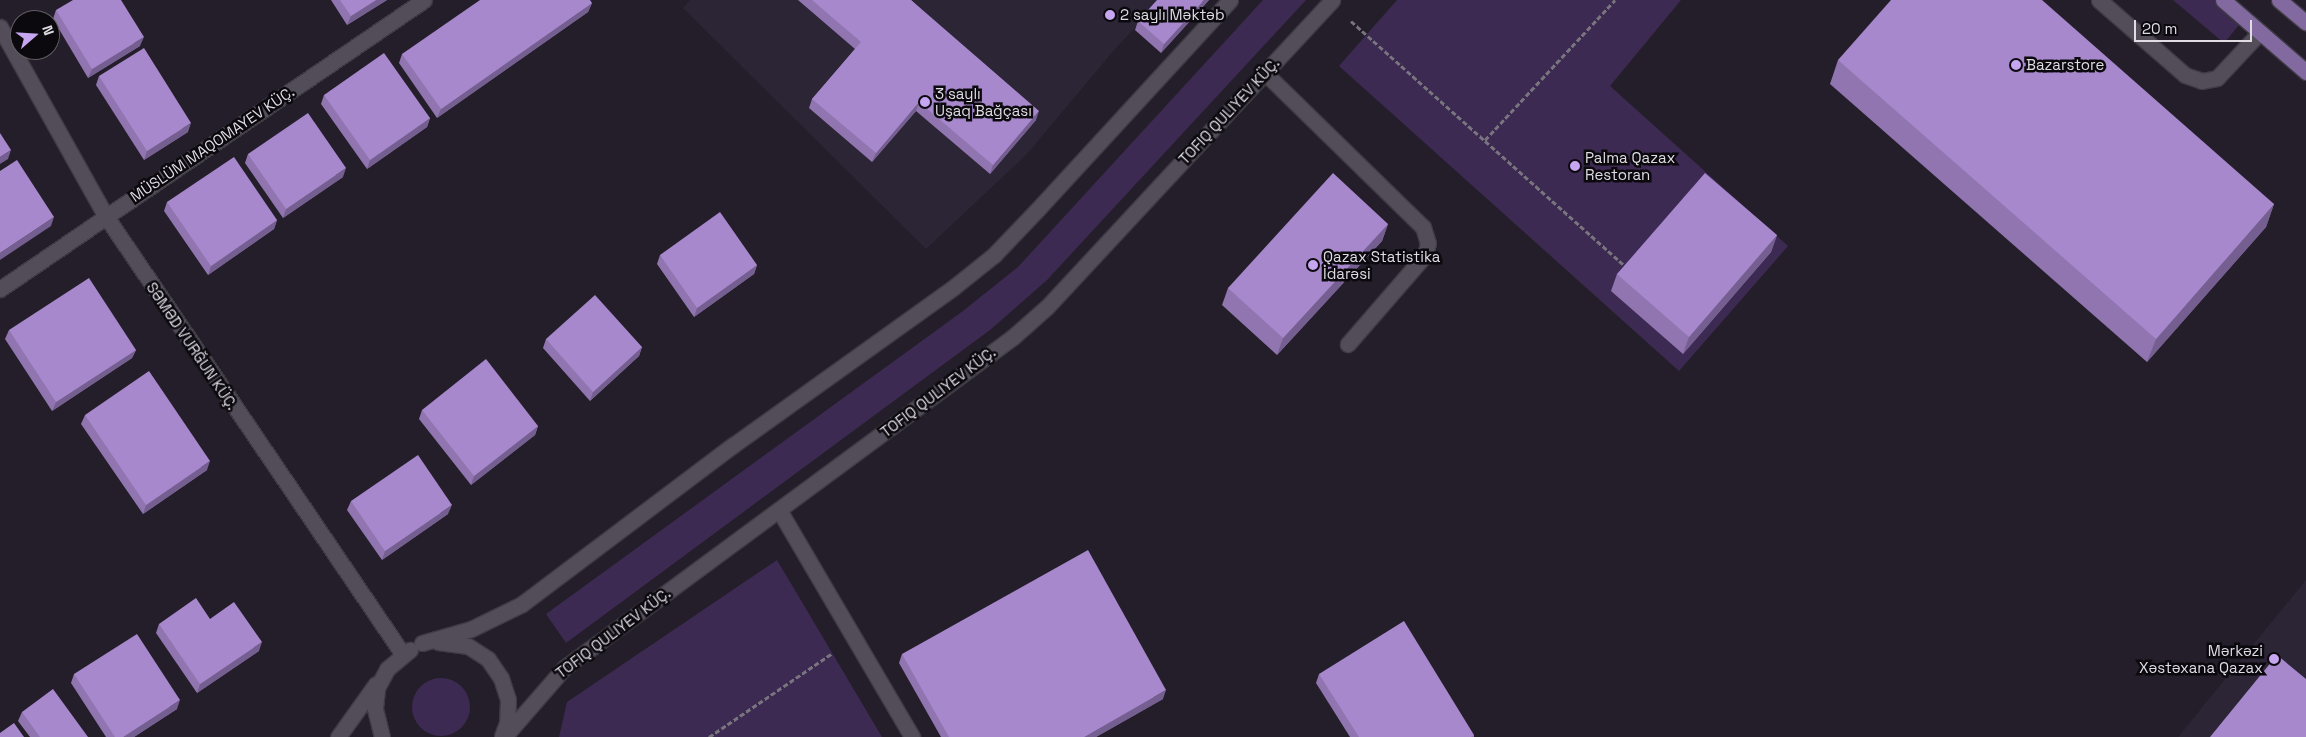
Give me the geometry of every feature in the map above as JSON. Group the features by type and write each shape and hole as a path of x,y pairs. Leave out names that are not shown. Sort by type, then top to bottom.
{"main road":[{"path":"2222,0 2306,72"},
{"path":"2279,0 2306,23"}],"street":[{"name":"MÜSLÜM MAQOMAYEV KÜÇ.","path":"0,289 105,215 424,0"},
{"path":"338,737 387,668 402,654 422,643 470,629 522,604 732,446 961,281 994,255 1230,0"},
{"path":"2099,0 2186,75 2202,81 2222,74 2260,32"},
{"name":"TOFIQ QULIYEV KÜÇ.","path":"503,737 564,668 1013,337 1047,307 1331,1"},
{"name":"SƏMƏD VURĞUN KÜÇ.","path":"0,27 105,215 402,654"},
{"path":"1264,73 1423,227 1426,235 1428,243 1425,254 1348,344"},
{"path":"779,510 912,737"},
{"path":"422,643 453,643 468,646 488,659 501,678 508,700 507,723 503,737"},
{"path":"382,737 375,708 377,688 387,668"}],"path":[{"path":"1485,140 1615,0"},
{"path":"1331,1 1630,270"},
{"path":"709,737 855,638"}],"shaded area":[{"name":"3 saylı Uşaq Bağçası","path":"690,0 1161,0 1115,49 1026,155 926,249 683,8"},
{"path":"1263,0 1306,0 1047,280 990,330 566,643 546,614 963,311 1018,267"},
{"name":"Palma Qazax Restoran","path":"1397,0 1681,0 1610,86 1788,246 1679,371 1339,66"},
{"path":"2173,0 2221,0 2244,19 2224,43"},
{"path":"777,560 882,737 559,737 567,702"},
{"name":"Mərkəzi Xəstəxana Qazax","path":"2306,580 2306,737 2178,737"},
{"path":"441,678 452,680 465,691 470,707 468,718 457,731 441,736 430,734 417,723 412,707 414,696 425,683"}],"building":[{"path":"73,0 121,0 144,37 92,69 60,17 60,10 56,10"},
{"path":"340,0 376,0 351,16"},
{"path":"480,0 590,0 592,3 441,109 402,54"},
{"path":"812,0 911,0 1039,111 993,165 919,102 876,153 812,99 861,42"},
{"path":"1157,0 1204,0 1164,44 1138,21"},
{"path":"1891,0 2042,0 2274,204 2156,339 1838,60"},
{"path":"144,48 191,123 147,151 99,76"},
{"path":"384,53 430,118 370,160 324,95"},
{"path":"308,113 346,168 286,209 248,154"},
{"path":"0,133 11,150 0,157"},
{"path":"234,157 277,220 211,266 167,202"},
{"path":"17,160 54,217 0,253 0,171"},
{"path":"1333,173 1388,224 1283,338 1228,288"},
{"path":"1705,173 1777,235 1689,337 1617,274"},
{"path":"720,212 757,265 697,308 660,255"},
{"path":"89,278 136,350 56,402 9,330"},
{"path":"595,295 642,347 593,392 546,339"},
{"path":"486,359 538,426 474,476 422,410"},
{"path":"149,371 210,461 146,505 85,415"},
{"path":"418,455 452,505 385,551 351,501"},
{"path":"1088,550 1166,690 1084,737 949,737 902,654"},
{"path":"196,598 210,619 234,602 262,642 200,684 159,624"},
{"path":"1404,621 1474,735 1471,737 1359,737 1319,674"},
{"path":"137,634 180,700 123,737 115,737 74,674"},
{"path":"2277,655 2306,679 2306,737 2210,737"},
{"path":"53,689 88,737 40,737 22,712"},
{"path":"14,723 24,737 0,737 0,733"}],"place":[{"name":"2 saylı Məktəb","path":"1110,15"},
{"name":"Bazarstore","path":"2016,65"},
{"name":"3 saylı Uşaq Bağçası","path":"925,102"},
{"name":"Palma Qazax Restoran","path":"1575,166"},
{"name":"Qazax Statistika İdarəsi","path":"1313,265"},
{"name":"Mərkəzi Xəstəxana Qazax","path":"2274,659"}]}
